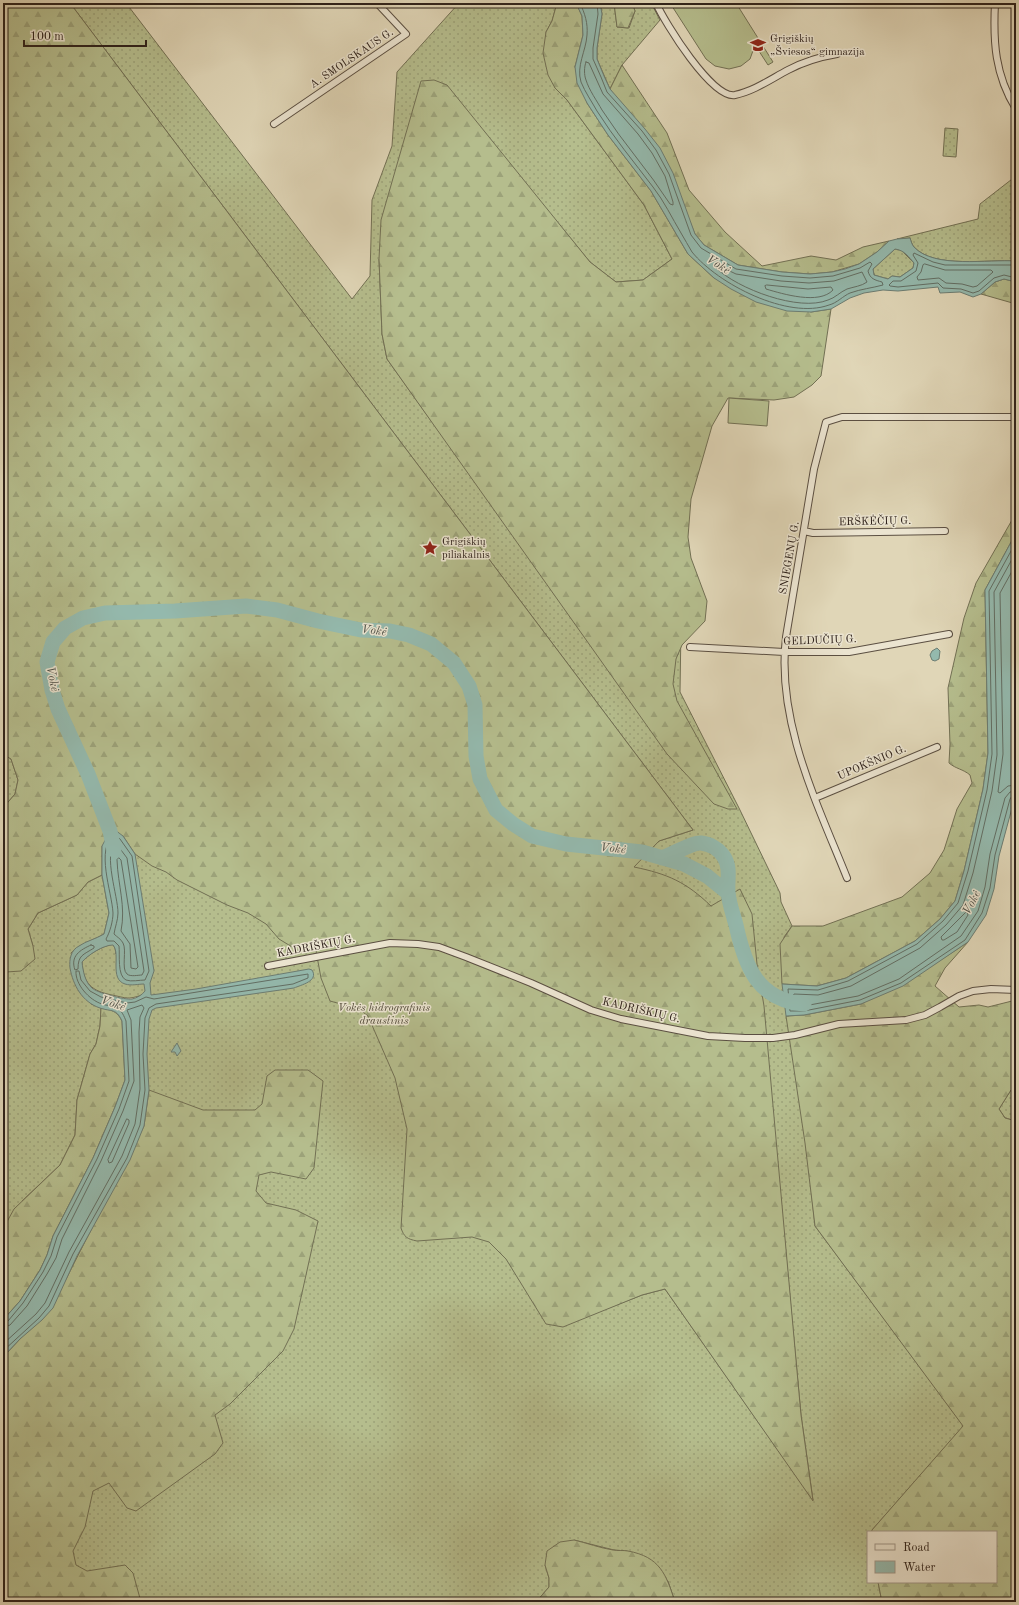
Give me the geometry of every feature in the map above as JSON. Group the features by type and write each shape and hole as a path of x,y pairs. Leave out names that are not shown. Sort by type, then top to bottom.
{"street":[{"name":"A. SMOLSKAUS G.","path":"274,124 406,34 377,3"},
{"path":"656,3 663,17 696,65 718,89 729,95 750,90 789,69 817,57 837,54"},
{"path":"995,3 994,39 998,64 1010,99 1016,109"},
{"name":"SNIEGENŲ G.","path":"847,878 800,758 792,730 784,652 814,469 823,430 826,422 842,417 1016,417"},
{"name":"ERŠKĖČIŲ G.","path":"804,531 813,533 864,533 945,531"},
{"name":"GELDUČIŲ G.","path":"690,647 784,652 849,652 949,634"},
{"name":"UPOKŠNIO G.","path":"815,798 937,747"},
{"name":"KADRIŠKIŲ G.","path":"268,966 390,943 439,947 532,983 591,1010 621,1019 708,1036 745,1038 773,1038 839,1024 906,1020 925,1015 940,1008 959,996 973,991 991,989 1016,990"}],"green space":[{"name":"Vokės hidrografinis draustinis","path":"3,3 70,3 693,830 659,841 634,867 676,880 685,885 711,906 740,889 752,914 757,964 764,1006 801,1415 813,1501 665,1289 642,1295 563,1327 546,1324 506,1259 489,1242 472,1237 417,1241 408,1238 403,1234 401,1228 407,1129 395,1078 368,1016 359,1009 330,1001 321,978 316,951 297,950 279,939 266,924 248,913 227,905 152,866 135,854 123,836 102,846 102,875 88,882 77,895 38,913 28,929 35,959 21,971 6,972 3,968 3,808 15,794 18,780 11,759 3,754"},
{"name":"Vokės hidrografinis draustinis","path":"70,3 126,3 352,299 370,276 372,200 392,146 397,72 459,3 557,3 552,21 546,32 555,88 567,100 644,205 672,259 643,280 616,282 590,262 557,222 379,259 382,334 387,359 432,422 681,626 680,692 780,893 781,902 792,926 784,937 815,1226 964,1426 872,1531 867,1531 867,1583 878,1583 882,1602 675,1602 668,1581 627,1551 614,1550 574,1540 545,1565 549,1578 549,1587 536,1602 3,1602 3,968 6,972 33,946 28,929 38,913 77,895 88,882 102,875 109,913 104,934 83,944 71,953 91,1004 101,1008 100,1026 96,1044 90,1054 77,1100 75,1135 60,1165 22,1201 72,1244 142,995 127,998 94,989 84,976 83,970 82,962 100,948 113,944 116,954 119,845 642,858 659,841 693,830","holes":["779,1180 801,1415 813,1500 665,1289 642,1295 593,1314"]},
{"path":"557,3 576,3 582,16 583,35 575,67 587,103 608,135 651,191 688,254 714,278 811,312 831,309 821,376 812,385 794,397 774,400 728,398 712,426 691,499 688,537 691,558 707,601 705,621 682,645 676,659 673,684 677,701 737,809 728,809 714,804 667,754 387,359 382,334 379,259 381,220 421,81 434,80 447,85 590,262 616,282 643,280 672,259 644,205 567,100 555,88 548,75 543,53 546,32 552,21"},
{"path":"600,3 614,3 617,27 629,28 635,11 632,3 651,3 660,20 622,65 610,89 597,59 597,48 602,14"},
{"path":"614,3 632,3 635,11 628,28 617,27"},
{"path":"670,3 736,3 773,62 768,65 755,45 750,59 741,66 729,69 715,66 706,59"},
{"path":"622,65 667,133 689,190 725,232 762,266 811,256 836,260 863,247 889,241 877,252 859,264 832,272 810,274 782,272 738,265 704,245 695,234 685,210 610,89"},
{"path":"945,128 958,129 956,157 943,156"},
{"path":"1016,176 1016,261 948,261 923,254 914,247 910,238 897,239 978,219 980,204"},
{"path":"895,249 901,250 914,263 913,268 900,277 892,276 888,279 874,275 873,269"},
{"path":"1004,279 1016,282 1016,304 981,294 995,282"},
{"path":"729,398 769,401 767,426 728,423"},
{"path":"1016,513 1016,533 985,590 988,753 983,789 964,871 955,901 940,919 915,941 846,978 817,986 782,984 780,944 792,926 823,926 902,897 930,873 944,850 957,809 972,783 970,775 949,763 950,744 948,688 964,618 976,583"},
{"path":"3,754 11,759 18,780 15,794 3,808"},
{"path":"968,942 945,968 935,986 959,1007 979,1005 988,1007 1016,1000 1016,1086 1011,1090 999,1109 1005,1118 1016,1121 1016,1602 882,1602 878,1583 997,1583 997,1531 872,1531 963,1426 815,1226 805,1143 786,1016 804,1015 861,1004 936,963"},
{"path":"101,1008 114,1012 122,1021 125,1080 93,1158 53,1236 40,1270 20,1301 3,1320 3,1229 14,1209 60,1165 75,1135 77,1100 90,1054 96,1044 100,1026"},
{"path":"275,1070 308,1070 323,1081 314,1168 306,1179 271,1172 259,1175 256,1191 266,1203 296,1210 318,1221 294,1329 283,1351 230,1404 215,1415 223,1443 215,1454 136,1511 127,1508 109,1483 93,1491 85,1527 73,1551 76,1565 87,1571 125,1565 133,1573 141,1602 3,1602 3,1357 20,1339 65,1281 144,1126 149,1090 203,1110 255,1110 262,1104 267,1076"},
{"path":"1016,1086 1016,1121 1005,1118 999,1109 1011,1090"},
{"path":"574,1540 608,1549 628,1551 639,1554 655,1562 665,1575 675,1602 536,1602 549,1587 549,1578 545,1565 547,1551 560,1542"}],"water":[{"path":"576,3 600,3 602,14 597,48 597,59 604,76 610,89 660,148 673,173 695,234 704,245 738,265 782,272 810,274 832,272 859,264 877,252 889,241 910,238 914,247 923,254 948,261 1016,261 1016,282 1004,279 995,282 981,294 973,297 960,292 940,293 938,287 898,291 883,290 864,293 850,298 831,309 811,312 787,311 756,302 731,289 714,278 688,254 651,191 608,135 587,103 577,83 575,67 583,35 582,16","holes":["895,249 906,254 914,263 913,268 900,277 892,276 888,279 874,275 873,269"]},
{"path":"1016,533 1015,797 999,856 994,889 986,915 968,942 903,986 861,1004 804,1015 786,1016 782,984 817,986 846,978 915,941 940,919 955,901 964,871 983,789 988,753 985,590"},
{"path":"937,648 940,651 939,659 935,661 932,660 930,655 932,651"},
{"path":"115,830 123,836 135,854 154,971 150,983 151,995 196,989 309,969 312,970 314,974 311,980 294,988 156,1008 152,1010 149,1019 147,1054 149,1090 144,1126 130,1160 77,1256 53,1308 3,1357 3,1320 20,1301 40,1270 53,1236 93,1158 125,1080 122,1021 116,1012 100,1008 88,1002 83,997 73,981 70,968 70,958 76,948 104,934 109,913 102,875 102,846 110,831","holes":["109,945 113,945 115,949 116,972 120,981 127,985 144,984 145,991 136,998 132,999 111,996 99,992 92,988 86,980 82,962 88,956"]},
{"path":"177,1043 181,1051 177,1056 175,1052 171,1052"}],"waterway":[{"name":"Vokė","path":"114,850 110,831 88,774 58,709 52,690 47,662 53,642 65,628 83,618 105,613 175,611 246,606 277,610 318,621 361,630 390,631 409,635 431,644 454,663 469,686 475,705 476,756 480,779 496,810 513,824 532,836 566,844 642,852 684,864 707,876 728,893"},
{"name":"Vokė","path":"662,858 697,843 708,844 720,852 726,861 729,900 749,967 764,988 775,996 788,1001 804,1004"}],"place":[{"name":"Grigiškių „Šviesos“ gimnazija","path":"758,45"},
{"name":"Grigiškių piliakalnis","path":"430,548"}]}
